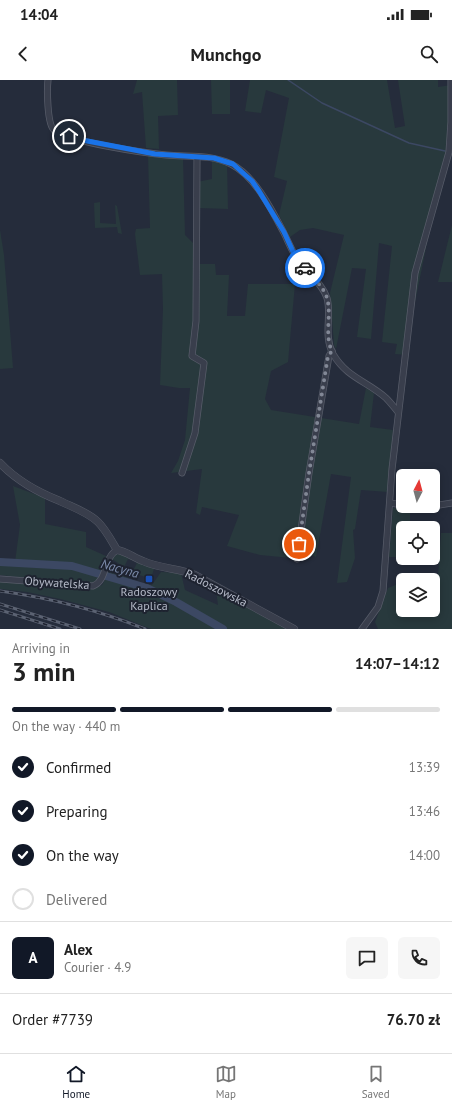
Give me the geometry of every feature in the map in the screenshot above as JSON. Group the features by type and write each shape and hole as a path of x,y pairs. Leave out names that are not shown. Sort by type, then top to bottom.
{"street":[{"path":"48,80 48,99 51,126 54,130 77,139 145,152 214,158 233,164 252,181 284,232 295,256 325,293 328,304 327,326 330,348 346,371 386,398 398,412"},
{"path":"362,629 378,606 383,591 392,469 415,273 449,152 451,80"},
{"path":"182,473 195,433 204,363 192,356 196,321 197,157"},
{"path":"297,559 328,356 332,351"},
{"path":"0,463 22,483 42,494 78,509 95,519 108,534 117,550"},
{"path":"390,503 396,504"},
{"path":"440,505 452,503"},
{"name":"Obywatelska","path":"0,579 91,586 98,583 103,576 112,554 117,550"},
{"name":"Radoszowska","path":"117,550 144,562 186,571 195,575 294,629"}],"shaded area":[{"path":"137,80 177,80 178,115 158,116 159,149 146,148 142,92 133,94"},
{"path":"211,80 230,80 230,114 212,114"},
{"path":"250,80 387,80 395,128 405,126 398,80 438,80 438,87 451,85 452,153 429,233 413,312 408,355 395,354 397,344 382,342 392,246 379,243 371,339 357,337 366,269 352,268 336,349 334,345 330,293 344,235 313,228 300,230 290,237 279,215 287,181 274,177 289,98 266,90 261,113 245,111"},
{"path":"148,155 183,158 185,235 194,244 198,264 215,264 216,275 229,275 227,316 245,316 248,284 295,284 288,362 271,371 265,399 271,410 359,424 366,388 374,393 370,427 393,430 388,492 361,490 355,529 353,530 355,558 347,582 337,583 351,477 331,474 316,557 309,554 294,543 291,558 260,555 227,546 239,515 202,507 200,515 196,513 202,469 171,473 178,461 185,440 190,388 160,385 163,309 162,274 140,275 135,234 136,229 150,228"},
{"path":"212,160 227,163 228,209 199,208 197,182 212,179"},
{"path":"100,202 100,223 116,224 115,205 117,206 122,234 118,233 117,227 95,228 94,203"},
{"path":"452,225 452,282 438,282"},
{"path":"0,230 4,255 13,368 0,369"},
{"path":"13,486 45,498 45,524 86,532 86,547 106,556 101,574 72,565 15,562 20,525"},
{"path":"393,508 396,508 396,513 410,513 410,521 396,521 396,557 389,557"},
{"path":"441,533 452,533 452,629 378,629 375,622 388,588 396,585 396,617 440,617 440,573 438,573 439,565 440,565"},
{"path":"120,554 132,559 128,559 124,567 112,559 115,555"},
{"path":"136,561 152,567 154,569 152,575 145,577 129,571 133,571 137,563 135,562"},
{"path":"0,564 39,568 71,568 100,577 93,585 0,575"},
{"path":"114,571 137,582 152,585 161,572 181,573 185,590 218,605 216,590 286,629 227,629 179,601 148,587 105,575 106,572"},
{"path":"106,578 147,589 220,629 151,629 109,612 60,599 27,592 0,589 0,581 53,586 98,587 102,585"}],"waterway":[{"path":"288,80 322,103 409,143 445,151"},
{"name":"Nacyna","path":"0,562 72,566 147,588 176,602 223,629"}],"railway":[{"path":"0,591 37,597 74,606 110,616 145,629"},
{"path":"0,604 80,629"},
{"path":"0,610 60,629"}],"way so far":[{"path":"299,544 328,356 332,351 330,348 327,326 327,298 321,287 305,268"}],"place":[{"name":"Radoszowy Kaplica","path":"149,579"}],"route":[{"path":"69,136 77,139 145,152 166,155 201,156 224,160 233,164 252,181 259,191 284,232 295,256 305,268"}]}
